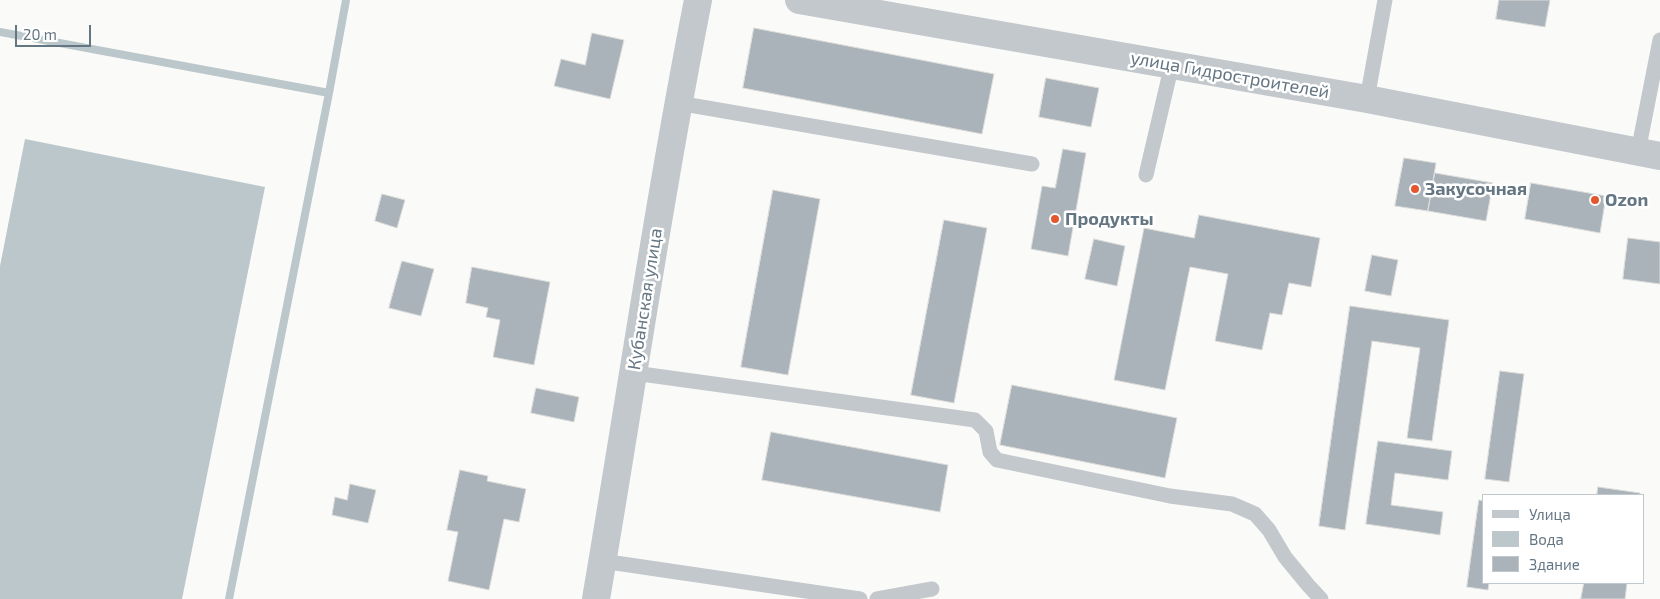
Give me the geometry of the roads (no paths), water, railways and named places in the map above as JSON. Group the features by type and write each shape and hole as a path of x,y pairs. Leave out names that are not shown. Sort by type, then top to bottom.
{"street":[{"name":"Кубанская улица","path":"596,599 634,373 656,224 698,0"},
{"name":"улица Гидростроителей","path":"799,0 1367,99 1649,154"}],"lane":[{"path":"1367,99 1385,0"},
{"path":"1649,154 1660,40"},
{"path":"1146,175 1172,64"},
{"path":"678,103 1032,164"},
{"path":"634,373 975,420 986,431 990,452 997,460 1170,496 1232,504 1255,514 1269,530 1285,557 1321,599"},
{"path":"602,562 860,599"},
{"path":"877,599 932,589"}],"water":[{"path":"25,139 265,187 182,599 0,599 0,266"}],"waterway":[{"path":"0,32 329,93 346,0"},
{"path":"229,599 329,93"}],"place":[{"name":"Закусочная","path":"1415,189"},
{"name":"Ozon","path":"1595,200"},
{"name":"Продукты","path":"1055,219"}]}
